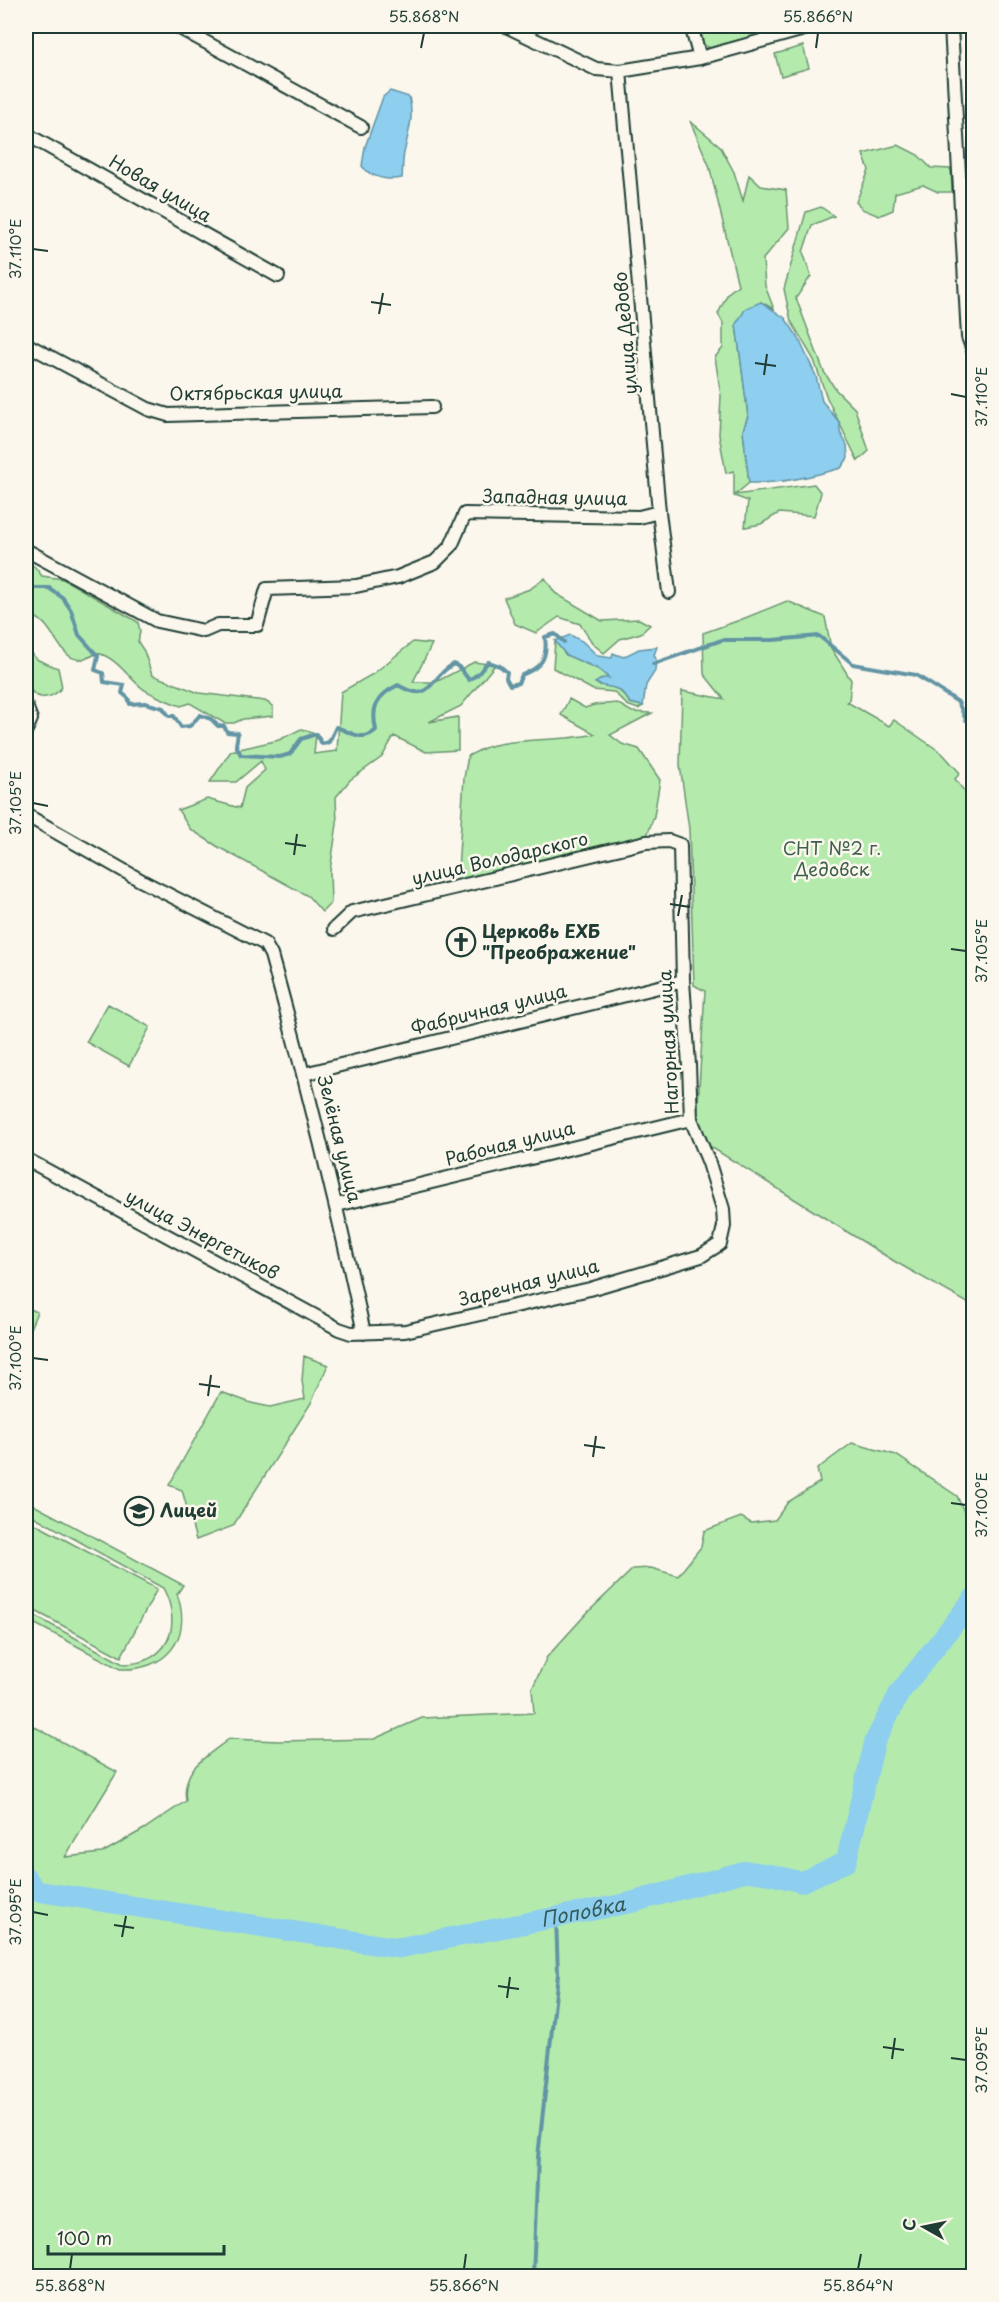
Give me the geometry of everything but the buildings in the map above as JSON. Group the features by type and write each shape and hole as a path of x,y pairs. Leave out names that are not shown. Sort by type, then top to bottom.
{"street":[{"path":"176,26 361,127"},
{"path":"506,26 596,69 620,71 699,58 815,26"},
{"path":"691,26 699,58"},
{"path":"951,26 968,337 974,353"},
{"name":"улица Дедово","path":"620,71 659,512 669,592"},
{"name":"Новая улица","path":"26,134 278,276"},
{"path":"960,187 974,183"},
{"name":"Октябрьская улица","path":"26,344 148,409 168,415 432,407"},
{"name":"Западная улица","path":"26,550 157,621 204,631 218,625 257,625 267,589 356,586 398,577 435,562 451,546 465,514 639,517 659,512"},
{"path":"26,706 28,724"},
{"name":"Зелёная улица","path":"26,815 142,881 265,944 271,955 304,1074 337,1205 364,1333"},
{"name":"улица Володарского","path":"334,929 352,912 646,842 669,841 680,844"},
{"name":"Нагорная улица","path":"680,844 683,981 691,1119 709,1163 723,1209 724,1226 720,1244 701,1256"},
{"name":"Фабричная улица","path":"304,1074 683,981"},
{"name":"Рабочая улица","path":"337,1205 691,1119"},
{"name":"улица Энергетиков","path":"26,1159 339,1329 351,1333 364,1333"},
{"name":"Заречная улица","path":"364,1333 405,1331 590,1289 701,1256"}],"green space":[{"path":"699,26 717,26 721,32 739,26 763,26 764,36 712,49 704,45"},
{"path":"803,46 809,68 781,76 775,54"},
{"path":"690,121 720,146 734,172 743,201 749,175 761,186 786,190 789,228 763,259 765,286 774,309 761,302 736,324 748,416 743,430 749,483 735,495 814,484 821,493 814,516 779,513 761,524 745,527 748,501 734,496 734,471 726,473 719,435 721,396 715,357 723,348 723,323 718,314 728,293 738,285 709,165"},
{"path":"898,145 918,155 931,168 951,169 952,192 938,192 923,185 895,193 893,210 879,216 862,209 856,202 869,170 863,154"},
{"path":"821,207 834,216 812,225 803,252 811,276 796,298 824,372 836,390 855,409 869,451 858,461 827,398 814,360 791,321 784,289 806,212"},
{"path":"26,561 42,576 63,579 138,622 140,631 138,642 144,651 152,675 199,693 265,701 273,706 273,716 224,723 190,703 181,706 145,690 104,655 97,653 85,659 75,659 68,655 43,623 35,617 26,621"},
{"path":"545,578 555,593 602,621 639,619 650,625 641,633 620,639 604,653 593,644 580,624 559,617 536,633 515,624 504,598 530,589"},
{"name":"СНТ №2 г. Дедовск","path":"787,601 825,617 831,648 851,680 847,702 889,726 894,720 942,753 960,773 955,779 974,804 973,1306 894,1261 706,1144 697,1120 705,991 694,985 689,829 680,765 682,691 724,699 704,674 703,633"},
{"path":"555,641 566,655 598,669 610,679 599,685 618,690 630,703 643,706 638,709 627,705 614,692 593,690 553,668"},
{"path":"413,642 432,644 413,682 436,682 474,662 495,665 461,706 429,722 458,717 458,750 426,752 394,736 382,757 350,780 336,797 337,824 330,871 331,903 322,912 308,896 190,829 178,810 207,799 240,808 245,788 265,770 261,761 236,782 210,782 231,751 279,740 301,729 316,734 314,754 337,751 341,692 373,674"},
{"path":"26,649 38,660 58,668 62,687 56,694 41,697 30,690 26,677"},
{"path":"569,699 585,708 617,703 632,712 652,713 610,735 622,744 639,749 660,780 654,816 644,844 457,885 464,778 468,756 487,747 503,743 595,734 561,715"},
{"path":"108,1004 150,1027 129,1066 86,1042"},
{"path":"26,1307 37,1312 26,1338"},
{"path":"304,1356 328,1365 311,1403 233,1526 196,1540 182,1490 169,1485 221,1392 270,1407 305,1399 302,1381"},
{"path":"852,1443 896,1455 957,1496 965,1514 973,1509 973,2276 26,2276 26,1722 117,1772 65,1857 102,1853 186,1801 185,1790 191,1772 197,1764 229,1739 279,1741 374,1739 422,1718 534,1713 532,1689 547,1657 587,1613 633,1569 651,1568 678,1576 701,1547 704,1531 741,1517 751,1523 775,1520 788,1502 820,1482 817,1469"},
{"path":"26,1501 183,1585 177,1594 181,1610 181,1625 172,1649 151,1664 120,1669 26,1619 26,1611 123,1664 139,1662 161,1650 168,1640 172,1615 163,1588 26,1512"},
{"path":"26,1519 157,1589 121,1657 26,1606"}],"water":[{"path":"390,91 409,97 411,111 403,156 402,178 397,179 375,176 362,166 365,147 383,97"},
{"path":"761,302 785,318 798,337 816,376 822,401 840,423 840,432 847,445 848,458 841,468 796,479 749,483 743,430 748,416 736,324 746,308"},
{"path":"570,635 582,641 598,656 612,658 613,653 623,657 639,649 657,647 654,655 655,671 646,685 643,706 630,703 622,692 614,688 595,683 603,678 609,678 598,669 566,655 555,641"}],"waterway":[{"path":"26,588 49,588 63,598 71,610 79,635 98,656 95,670 103,673 104,682 124,685 122,693 128,698 130,704 145,703 163,708 169,716 174,716 181,727 190,726 200,715 211,719 218,726 224,726 227,732 238,733 236,745 241,755 280,757 290,754 301,739 316,734 322,744 329,742 336,727 356,735 371,734 376,730 374,715 377,703 385,693 398,685 409,691 425,691 454,664 469,680 478,674 488,662 500,666 507,672 506,678 510,685 518,683 522,675 534,669 542,661 546,645 545,637 555,634 564,642"},
{"path":"653,664 722,640 773,640 819,636 853,664 916,675 958,702 966,720 974,719"},
{"name":"Поповка","path":"26,1877 36,1891 398,1948 629,1903 746,1871 801,1882 846,1862 875,1741 900,1692 974,1598"},
{"path":"26,1891 36,1891"},
{"path":"533,2276 538,2157 558,1974 556,1917"}],"place":[{"name":"Церковь ЕХБ \"Преображение\"","path":"461,942"},
{"name":"Лицей","path":"139,1511"}]}
